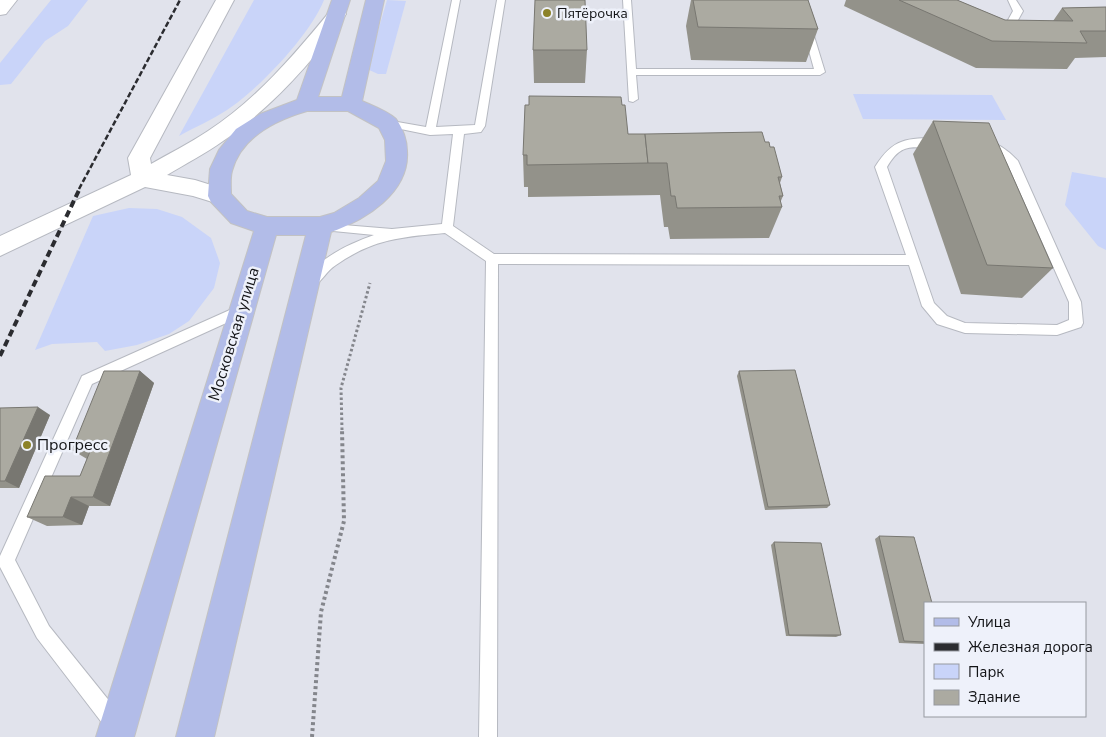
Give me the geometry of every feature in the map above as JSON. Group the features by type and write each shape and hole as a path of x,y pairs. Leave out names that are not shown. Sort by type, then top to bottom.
{"main road":[{"path":"352,104 375,0"},
{"path":"306,104 339,7"},
{"path":"306,104 352,104 386,123 396,140 397,161 387,185 367,204 342,219 320,226 266,226 240,217 220,196 220,170 230,151 244,135 264,118 282,110 306,104"},
{"name":"Московская улица","path":"116,732 266,226"},
{"path":"195,737 320,226"}],"street":[{"path":"0,10 8,0"},
{"path":"143,179 139,158 225,0"},
{"path":"0,247 143,179 216,136 251,108 295,65 339,7"},
{"path":"216,136 264,118"},
{"path":"143,179 196,188 220,196"}],"lane":[{"path":"430,131 456,0"},
{"path":"386,123 430,131 477,130 480,126 501,0"},
{"path":"627,0 633,99"},
{"path":"632,72 820,72 799,13 799,0"},
{"path":"1012,0 1018,11 1003,30 1023,27"},
{"path":"447,228 459,130"},
{"path":"953,142 908,142 890,150 881,167 928,306 942,320 965,328 1057,330 1076,323 1075,302 1012,161 997,149 979,142 970,142"},
{"path":"320,226 394,233 447,228 492,259 914,260"},
{"path":"304,289 329,263 356,246 394,233"},
{"path":"488,737 492,259"},
{"path":"116,732 43,632 6,561 87,380 242,310"}],"path":[{"path":"312,737 321,612 344,520 341,388 370,283"}],"green space":[{"path":"51,0 88,0 68,26 45,41 11,84 0,85 0,63"},
{"path":"254,0 324,0 296,45 254,89 221,114 179,136"},
{"path":"387,0 406,1 386,74 378,74 367,69"},
{"path":"853,94 992,95 1006,120 863,119"},
{"path":"1072,172 1106,178 1106,250 1098,246 1065,205"},
{"path":"129,208 157,209 182,217 211,238 220,263 214,288 189,321 169,334 137,345 105,351 97,342 52,344 35,350 93,216"}],"building":[{"path":"535,0 585,0 587,50 533,50"},
{"path":"693,0 808,0 818,29 698,27"},
{"path":"899,0 957,0 1005,20 1073,21 1062,8 1106,7 1106,31 1080,31 1087,43 992,41"},
{"path":"529,96 621,97 622,105 625,105 628,134 645,134 648,163 527,165 527,155 523,155 525,105 529,105"},
{"path":"933,121 989,123 1053,268 987,265"},
{"path":"762,132 765,142 769,142 770,147 774,147 782,177 778,177 783,196 779,196 782,207 677,208 675,196 671,196 667,163 648,163 645,134"},
{"path":"795,370 830,505 768,507 739,371"},
{"path":"104,371 140,371 93,497 71,497 63,517 27,517 45,476 80,476 91,449 72,450"},
{"path":"38,407 5,481 0,481 0,408"},
{"path":"879,536 914,537 932,602 924,602 924,642 904,641"},
{"path":"774,542 821,543 841,635 789,635"}],"railway":[{"path":"79,189 180,0"},
{"path":"0,356 80,188"}],"place":[{"name":"Пятёрочка","path":"547,13"},
{"name":"Прогресс","path":"27,445"}]}
